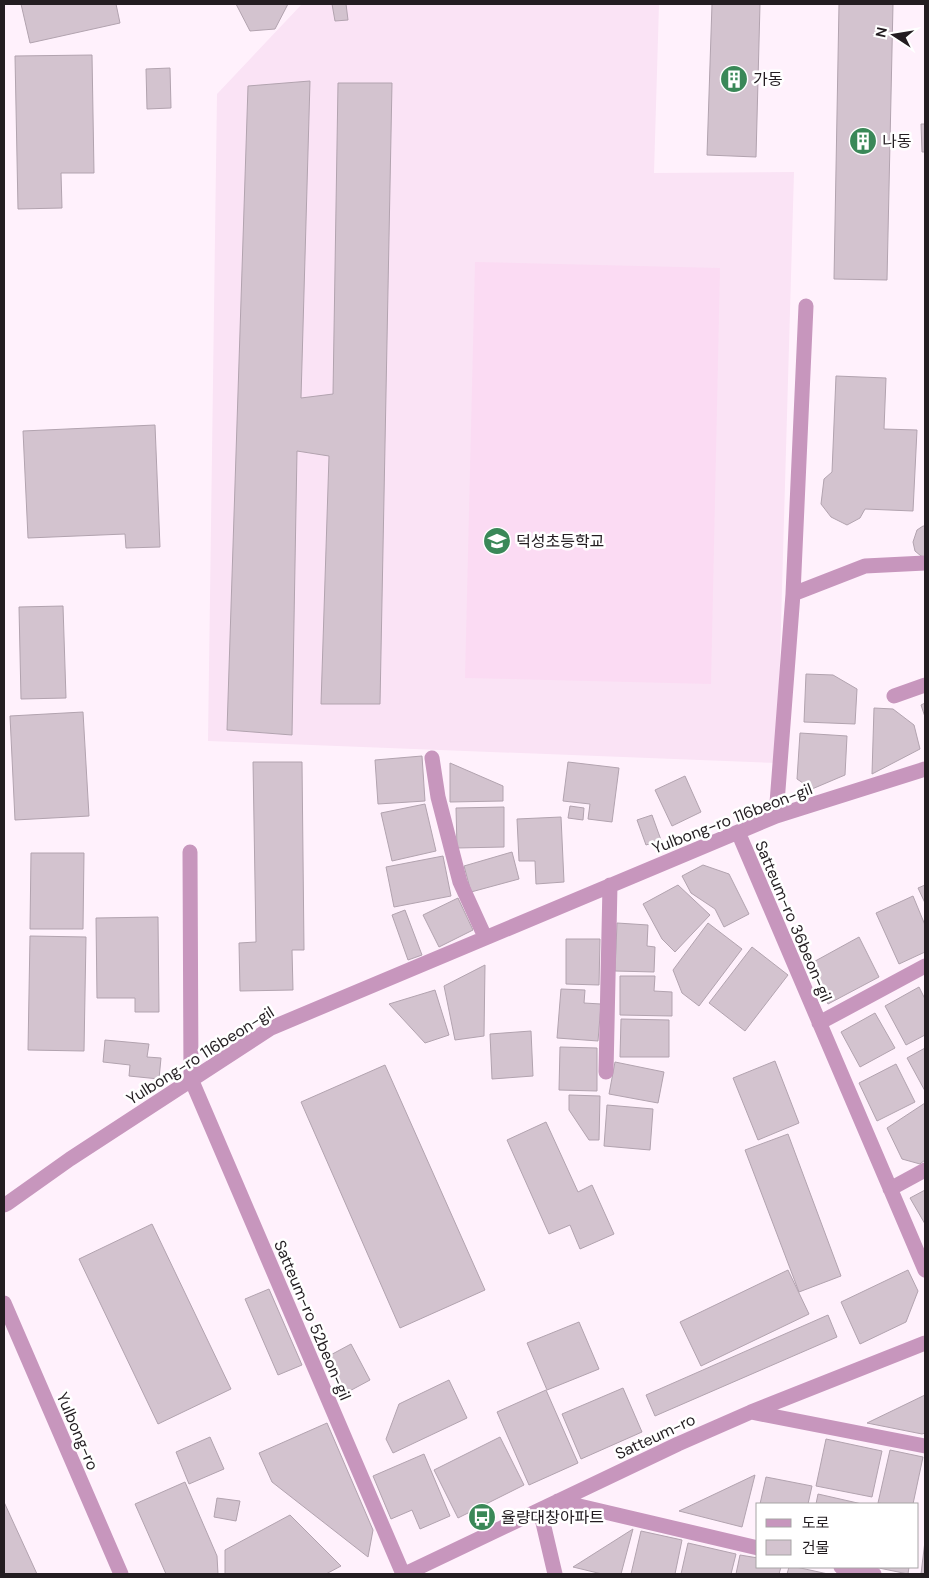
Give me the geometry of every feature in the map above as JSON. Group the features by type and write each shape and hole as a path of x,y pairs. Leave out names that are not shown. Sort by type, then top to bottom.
{"street":[{"path":"776,816 793,594 806,306"},
{"path":"793,594 864,566 925,563"},
{"path":"894,696 925,685"},
{"path":"432,758 438,798 460,882 485,937"},
{"name":"Yulbong-ro 116beon-gil","path":"4,1205 70,1159 271,1028 776,816 925,769"},
{"name":"Satteum-ro 36beon-gil","path":"738,832 925,1270"},
{"path":"190,852 191,1079"},
{"path":"606,1072 610,885"},
{"name":"Satteum-ro 36beon-gil","path":"819,1023 925,966"},
{"name":"Satteum-ro 52beon-gil","path":"191,1079 404,1574"},
{"path":"890,1189 925,1170"},
{"name":"Yulbong-ro","path":"4,1302 121,1574"},
{"name":"Satteum-ro","path":"404,1574 678,1444 751,1412 925,1343"},
{"path":"751,1412 925,1446"},
{"path":"558,1502 756,1548"},
{"path":"540,1510 555,1574"},
{"path":"846,1568 874,1574"}],"shaded area":[{"name":"덕성초등학교","path":"302,4 659,4 654,173 794,172 777,763 208,741 217,94"},
{"path":"475,262 720,268 711,684 465,678"}],"building":[{"path":"21,4 116,4 120,23 30,43"},
{"path":"236,4 288,4 275,29 250,31"},
{"path":"332,4 346,4 348,20 335,21"},
{"name":"가동","path":"712,4 760,4 756,157 707,155"},
{"name":"나동","path":"839,4 893,4 887,280 834,279"},
{"path":"92,55 94,173 61,173 62,208 18,209 15,56"},
{"path":"170,68 171,108 147,109 146,69"},
{"path":"310,81 301,398 333,394 338,83 392,83 380,704 321,704 329,456 297,451 292,735 227,730 248,86"},
{"path":"921,124 925,124 925,152 922,152"},
{"path":"836,376 886,378 884,429 917,430 913,511 865,509 860,518 847,525 831,517 821,504 824,479 832,472"},
{"path":"155,425 160,547 126,548 125,534 28,538 23,431"},
{"path":"925,526 925,557 915,551 913,542 917,530"},
{"path":"63,606 66,698 21,699 19,607"},
{"path":"806,674 833,675 857,689 855,724 804,722"},
{"path":"925,703 925,717 921,705"},
{"path":"874,708 893,709 914,725 920,749 872,774"},
{"path":"83,712 89,816 15,820 10,716"},
{"path":"800,733 847,736 845,775 812,789 797,779"},
{"path":"422,756 425,801 378,804 375,760"},
{"path":"253,762 302,762 304,950 292,950 293,990 240,991 239,943 256,942"},
{"path":"568,762 619,768 612,822 588,819 590,804 563,801"},
{"path":"450,763 503,786 503,801 450,802"},
{"path":"685,776 701,812 672,826 655,790"},
{"path":"425,804 436,851 392,861 381,813"},
{"path":"570,806 584,808 583,820 568,818"},
{"path":"504,807 504,847 457,848 456,808"},
{"path":"652,815 661,840 646,845 637,820"},
{"path":"561,817 564,882 536,884 535,861 519,861 517,819"},
{"path":"512,852 519,879 471,892 464,866"},
{"path":"31,853 84,853 83,929 30,929"},
{"path":"443,856 451,896 394,907 386,867"},
{"path":"703,865 729,874 749,914 724,927 715,909 691,893 682,876"},
{"path":"678,885 710,915 675,952 662,939 643,904"},
{"path":"925,885 925,903 918,888"},
{"path":"913,896 925,925 925,952 899,964 876,913"},
{"path":"458,898 473,930 439,947 423,915"},
{"path":"405,910 422,955 408,960 392,915"},
{"path":"158,917 159,1012 135,1012 135,998 97,998 96,918"},
{"path":"617,923 648,925 647,946 655,947 654,972 615,971"},
{"path":"708,923 742,949 699,1006 682,993 673,970"},
{"path":"30,936 86,937 84,1051 28,1050"},
{"path":"859,937 879,977 828,1004 808,965"},
{"path":"566,939 600,939 599,985 566,984"},
{"path":"752,947 788,975 745,1031 709,1003"},
{"path":"485,965 484,1036 455,1040 444,986"},
{"path":"620,976 655,976 654,991 672,992 672,1016 620,1015"},
{"path":"919,987 925,999 925,1035 906,1045 885,1006"},
{"path":"561,989 585,990 584,1003 601,1004 598,1041 557,1038"},
{"path":"435,990 449,1035 425,1043 389,1004"},
{"path":"875,1013 895,1048 860,1067 841,1032"},
{"path":"621,1019 669,1020 669,1057 620,1057"},
{"path":"531,1031 533,1076 492,1079 490,1034"},
{"path":"105,1040 149,1044 147,1057 161,1058 159,1079 129,1076 130,1065 103,1062"},
{"path":"560,1047 597,1048 597,1091 559,1090"},
{"path":"925,1048 925,1091 907,1058"},
{"path":"775,1061 799,1123 758,1140 733,1078"},
{"path":"615,1062 664,1072 658,1103 609,1094"},
{"path":"896,1064 915,1102 877,1121 859,1083"},
{"path":"385,1065 485,1290 400,1328 301,1102"},
{"path":"569,1095 600,1096 599,1140 589,1140 569,1110"},
{"path":"925,1103 925,1160 920,1164 902,1159 887,1128"},
{"path":"607,1105 653,1109 650,1150 604,1146"},
{"path":"546,1122 578,1192 592,1185 614,1234 580,1249 570,1225 549,1234 507,1140"},
{"path":"788,1134 841,1276 799,1292 745,1150"},
{"path":"925,1190 925,1224 910,1198"},
{"path":"152,1224 231,1389 158,1424 79,1259"},
{"path":"788,1270 809,1314 701,1366 680,1322"},
{"path":"908,1270 918,1291 906,1322 860,1344 841,1302"},
{"path":"269,1289 302,1365 278,1375 245,1299"},
{"path":"828,1315 837,1337 655,1416 646,1395"},
{"path":"579,1322 599,1369 547,1390 527,1343"},
{"path":"351,1344 370,1380 344,1394 325,1358"},
{"path":"449,1380 467,1418 393,1453 386,1439 399,1404"},
{"path":"623,1388 642,1432 581,1459 562,1414"},
{"path":"546,1390 578,1463 529,1485 497,1412"},
{"path":"925,1395 925,1433 867,1423"},
{"path":"327,1423 373,1530 368,1557 272,1482 259,1453"},
{"path":"210,1437 224,1469 189,1484 176,1452"},
{"path":"500,1437 524,1485 458,1518 434,1470"},
{"path":"826,1439 882,1451 872,1497 816,1486"},
{"path":"890,1450 923,1457 913,1503 878,1503"},
{"path":"424,1454 450,1516 420,1529 412,1510 391,1519 373,1476"},
{"path":"755,1475 742,1527 679,1511"},
{"path":"766,1477 812,1486 808,1503 760,1503"},
{"path":"185,1482 217,1556 218,1574 166,1574 135,1504"},
{"path":"818,1494 858,1503 816,1503"},
{"path":"217,1498 240,1501 236,1521 214,1517"},
{"path":"4,1502 37,1574 4,1574"},
{"path":"290,1515 341,1566 326,1574 225,1574 225,1550"},
{"path":"633,1529 621,1574 602,1574 573,1567"},
{"path":"641,1531 682,1540 675,1574 631,1574"},
{"path":"925,1541 925,1574 921,1574"},
{"path":"688,1543 736,1554 731,1574 681,1574"},
{"path":"740,1555 756,1558 756,1568 781,1568 779,1574 736,1574"},
{"path":"789,1568 801,1568 828,1574 787,1574"},
{"path":"879,1568 909,1568 908,1574"}],"place":[{"name":"가동","path":"734,79"},
{"name":"나동","path":"863,141"},
{"name":"덕성초등학교","path":"497,541"},
{"name":"율량대창아파트","path":"482,1517"}]}
